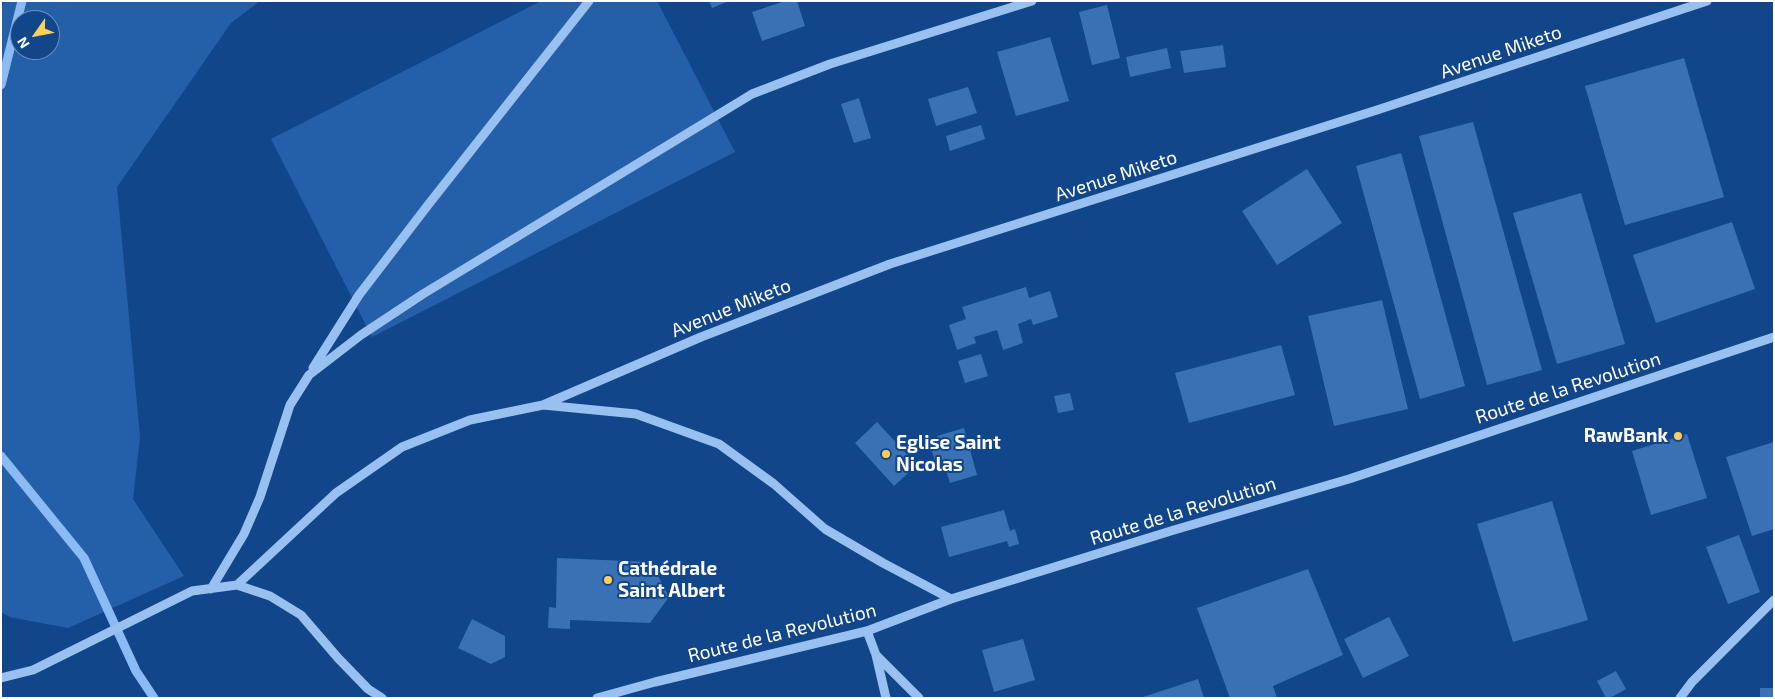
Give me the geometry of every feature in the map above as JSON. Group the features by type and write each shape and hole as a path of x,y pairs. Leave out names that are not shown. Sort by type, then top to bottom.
{"street":[{"path":"211,589 244,534 260,498 290,405 309,375 365,288 589,1"},
{"path":"309,375 361,334 423,294 752,94 830,64 1032,1"},
{"name":"Avenue Miketo","path":"543,406 701,337 890,264 1377,110 1707,1"},
{"name":"Route de la Revolution","path":"597,698 655,682 867,631 951,599 1348,478 1774,337"},
{"path":"237,585 336,493 402,447 470,420 543,406 636,414 719,444 774,484 825,529 883,563 951,599"},
{"path":"1,678 33,670 192,591 237,585 270,596 301,615 368,689 382,698"},
{"path":"1680,698 1692,682 1774,600"},
{"path":"867,631 876,655 886,698"},
{"path":"876,655 919,698"}],"shaded area":[{"path":"4,1 260,1 231,23 117,187 140,437 133,499 184,576 68,628 10,617 1,612 1,10"},
{"path":"541,1 657,1 735,152 372,337 271,139"}],"building":[{"path":"709,1 729,1 712,8"},
{"path":"785,1 797,1 805,26 762,41 752,12"},
{"path":"1107,5 1120,58 1092,65 1079,12"},
{"path":"1050,37 1069,101 1016,116 997,52"},
{"path":"1223,45 1226,67 1184,73 1180,51"},
{"path":"1167,48 1171,68 1130,77 1126,57"},
{"path":"1684,58 1724,197 1625,225 1585,86"},
{"path":"968,87 977,113 936,126 928,99"},
{"path":"859,98 871,138 854,143 841,104"},
{"path":"1473,122 1542,370 1487,385 1419,136"},
{"path":"981,125 985,139 950,151 946,136"},
{"path":"1401,153 1465,386 1420,399 1356,166"},
{"path":"1307,169 1342,223 1277,265 1242,211"},
{"path":"1581,193 1625,344 1557,364 1513,213"},
{"path":"1732,222 1755,289 1656,323 1633,255"},
{"path":"1026,287 1029,298 1050,291 1058,317 1033,325 1031,319 1018,324 1023,343 1003,350 997,330 974,337 976,343 957,350 949,325 966,319 962,307"},
{"path":"1382,300 1408,409 1334,426 1308,316"},
{"path":"1281,345 1295,395 1189,423 1175,373"},
{"path":"981,354 988,376 965,383 958,361"},
{"path":"1070,393 1074,410 1058,413 1054,396"},
{"name":"Eglise Saint Nicolas","path":"877,422 917,465 894,486 855,443"},
{"path":"964,428 977,475 950,483 944,464 936,466 932,451 940,449 937,436"},
{"path":"1687,434 1707,498 1651,515 1632,451"},
{"path":"1774,442 1774,529 1752,536 1726,457"},
{"path":"1552,501 1588,620 1513,642 1477,524"},
{"path":"1004,510 1010,531 1015,529 1019,544 1009,547 1007,541 949,557 941,527"},
{"path":"1739,535 1760,592 1728,604 1706,547"},
{"name":"Cathédrale Saint Albert","path":"557,558 651,562 669,597 650,623 570,620 570,629 548,628 549,607 556,608"},
{"path":"1308,569 1343,655 1273,686 1277,698 1230,698 1197,608"},
{"path":"1389,617 1409,656 1363,678 1344,639"},
{"path":"472,619 505,636 505,657 491,664 458,648"},
{"path":"1023,639 1035,680 994,692 982,650"},
{"path":"1616,671 1626,689 1610,698 1606,698 1597,681"},
{"path":"1198,679 1204,698 1143,698 1143,697"},
{"path":"1760,688 1774,688 1774,698 1760,698"}],"waterway":[{"path":"1,85 22,1"},
{"path":"1,456 84,558 136,671 154,698"}],"place":[{"name":"RawBank","path":"1678,436"},
{"name":"Eglise Saint Nicolas","path":"886,454"},
{"name":"Cathédrale Saint Albert","path":"608,580"}]}
